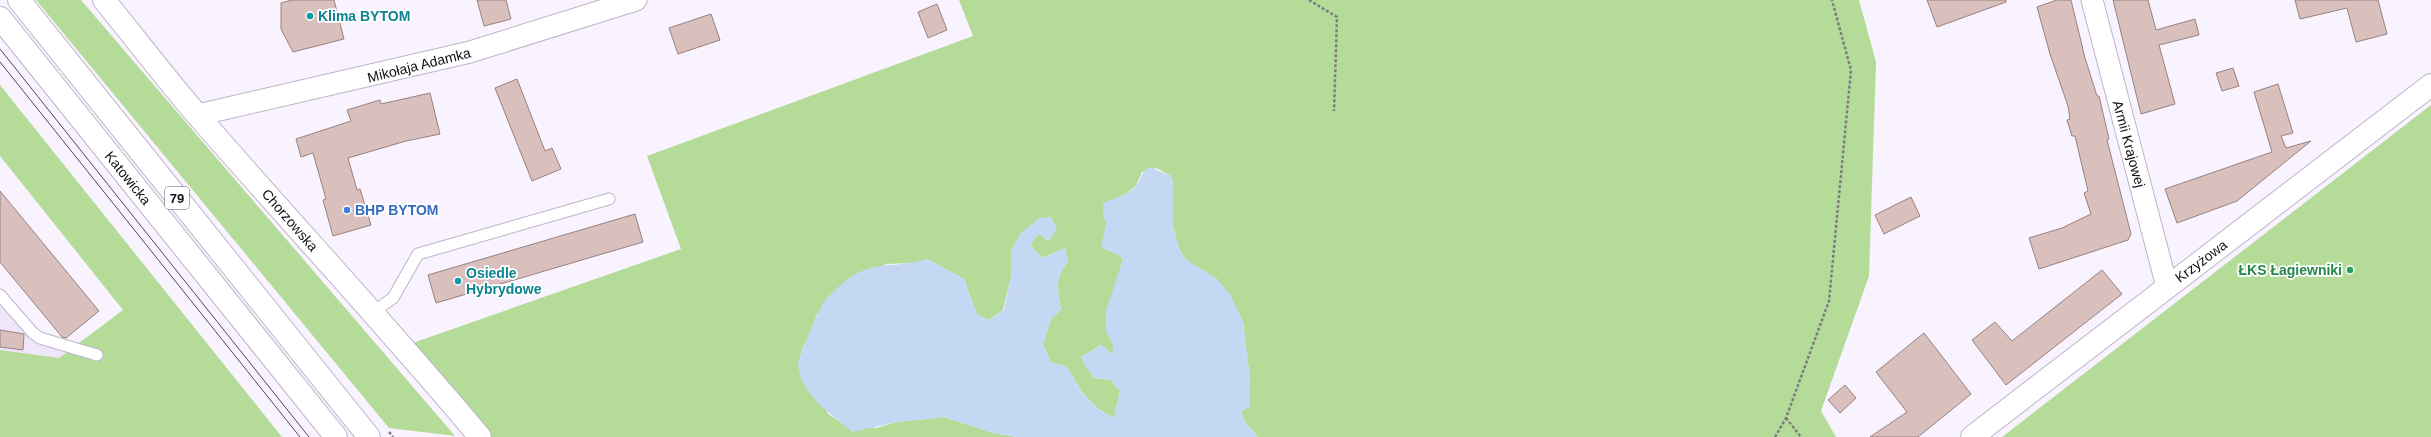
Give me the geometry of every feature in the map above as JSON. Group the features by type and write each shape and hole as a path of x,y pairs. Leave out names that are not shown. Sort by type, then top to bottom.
{"street":[{"name":"79","path":"19,0 369,437"},
{"name":"Chorzowska","path":"104,0 198,115 318,253 374,312 480,437"},
{"name":"Mikołaja Adamka","path":"198,115 470,52 636,0"},
{"name":"Armii Krajowej","path":"2092,0 2167,287"},
{"name":"Katowicka","path":"0,18 336,437"},
{"name":"Krzyżowa","path":"1972,437 2431,85"}],"lane":[{"path":"374,312 393,298 418,254 609,199"},
{"path":"0,295 32,333 40,338 98,355"}],"path":[{"path":"1309,0 1337,17 1334,111"},
{"path":"1775,437 1786,418 1829,301 1851,70 1832,0"},
{"path":"1786,418 1801,437"}],"shaded area":[{"path":"0,301 29,336 69,351 59,359 0,350"}],"green space":[{"path":"36,0 81,0 455,436 389,428"},
{"path":"959,0 1859,0 1876,62 1869,276 1821,411 1836,437 1258,437 1245,422 1241,411 1250,380 1243,322 1217,279 1186,260 1179,249 1173,226 1173,184 1171,176 1156,168 1142,172 1136,186 1123,196 1114,199 1103,213 1117,254 1123,259 1106,331 1113,344 1113,355 1101,345 1081,357 1094,378 1111,380 1120,391 1114,418 1091,402 1080,389 1066,366 1051,363 1043,344 1051,319 1061,309 1058,284 1061,273 1068,262 1065,248 1042,258 1030,245 1039,233 1048,241 1051,217 1011,250 1011,277 1003,310 989,320 977,315 964,279 927,259 915,263 886,264 817,314 812,329 802,349 828,414 839,421 876,428 897,422 944,417 994,433 1018,437 480,437 404,346 681,249 647,156 973,36"},
{"path":"0,85 282,437 0,437 0,350 59,358 123,310 0,156"},
{"name":"ŁKS Łagiewniki","path":"2431,105 2431,437 2002,437"}],"water":[{"path":"1149,167 1171,176 1173,184 1173,226 1179,249 1186,260 1217,279 1231,296 1243,322 1250,380 1250,407 1241,411 1245,422 1258,437 1018,437 994,433 944,417 897,422 852,432 827,411 811,395 805,386 798,365 801,353 819,311 826,299 843,283 857,273 878,266 911,263 927,259 964,279 977,315 989,320 1004,310 1011,277 1011,250 1020,234 1039,218 1051,217 1057,229 1049,241 1039,234 1030,245 1042,258 1065,248 1068,262 1061,273 1058,284 1061,309 1051,319 1043,344 1051,363 1066,366 1080,389 1091,403 1105,414 1114,418 1120,391 1111,380 1095,378 1086,368 1081,357 1102,345 1113,354 1113,344 1106,332 1106,311 1123,259 1117,254 1101,248 1106,223 1103,213 1103,203 1126,194 1134,188 1139,182 1144,171"}],"building":[{"name":"Klima BYTOM","path":"292,0 334,0 344,39 293,52 281,29 281,3"},
{"path":"477,0 506,0 511,19 484,26"},
{"path":"1927,0 2006,0 2006,2 1937,27"},
{"path":"2057,0 2071,0 2085,58 2097,96 2099,96 2109,139 2107,140 2131,234 2128,240 2039,269 2029,238 2062,228 2091,214 2084,193 2088,191 2075,136 2072,136 2067,120 2070,119 2068,106 2050,54 2037,7"},
{"path":"2113,0 2148,0 2156,30 2195,19 2199,35 2159,45 2175,104 2141,114"},
{"path":"2295,0 2378,0 2387,34 2356,42 2347,8 2300,19"},
{"path":"937,4 947,30 928,38 918,12"},
{"path":"711,14 720,40 678,54 669,28"},
{"path":"2233,68 2239,86 2222,91 2216,73"},
{"path":"517,79 545,151 552,148 561,169 532,181 495,88"},
{"path":"2278,84 2293,133 2281,136 2286,148 2311,141 2237,201 2177,223 2165,189 2272,152 2254,92"},
{"path":"430,93 440,134 406,141 348,158 357,190 360,189 371,225 333,236 323,200 326,199 313,153 301,157 296,139 351,121 347,110 380,100 381,104"},
{"path":"0,191 99,311 66,338 62,337 0,262"},
{"path":"1911,197 1920,216 1884,234 1875,215"},
{"path":"635,214 643,242 436,303 428,275"},
{"path":"2102,270 2122,294 2006,385 1972,340 1995,322 2012,341"},
{"path":"0,330 24,334 23,350 0,347"},
{"path":"1924,333 1971,394 1918,437 1870,437 1907,412 1876,372"},
{"path":"1845,385 1856,398 1840,413 1828,400"}],"tram line":[{"path":"0,49 309,437"},
{"path":"0,62 300,437"}],"place":[{"name":"Klima BYTOM","path":"310,16"},
{"name":"BHP BYTOM","path":"347,210"},
{"name":"ŁKS Łagiewniki","path":"2350,270"},
{"name":"Osiedle Hybrydowe","path":"458,281"}]}
